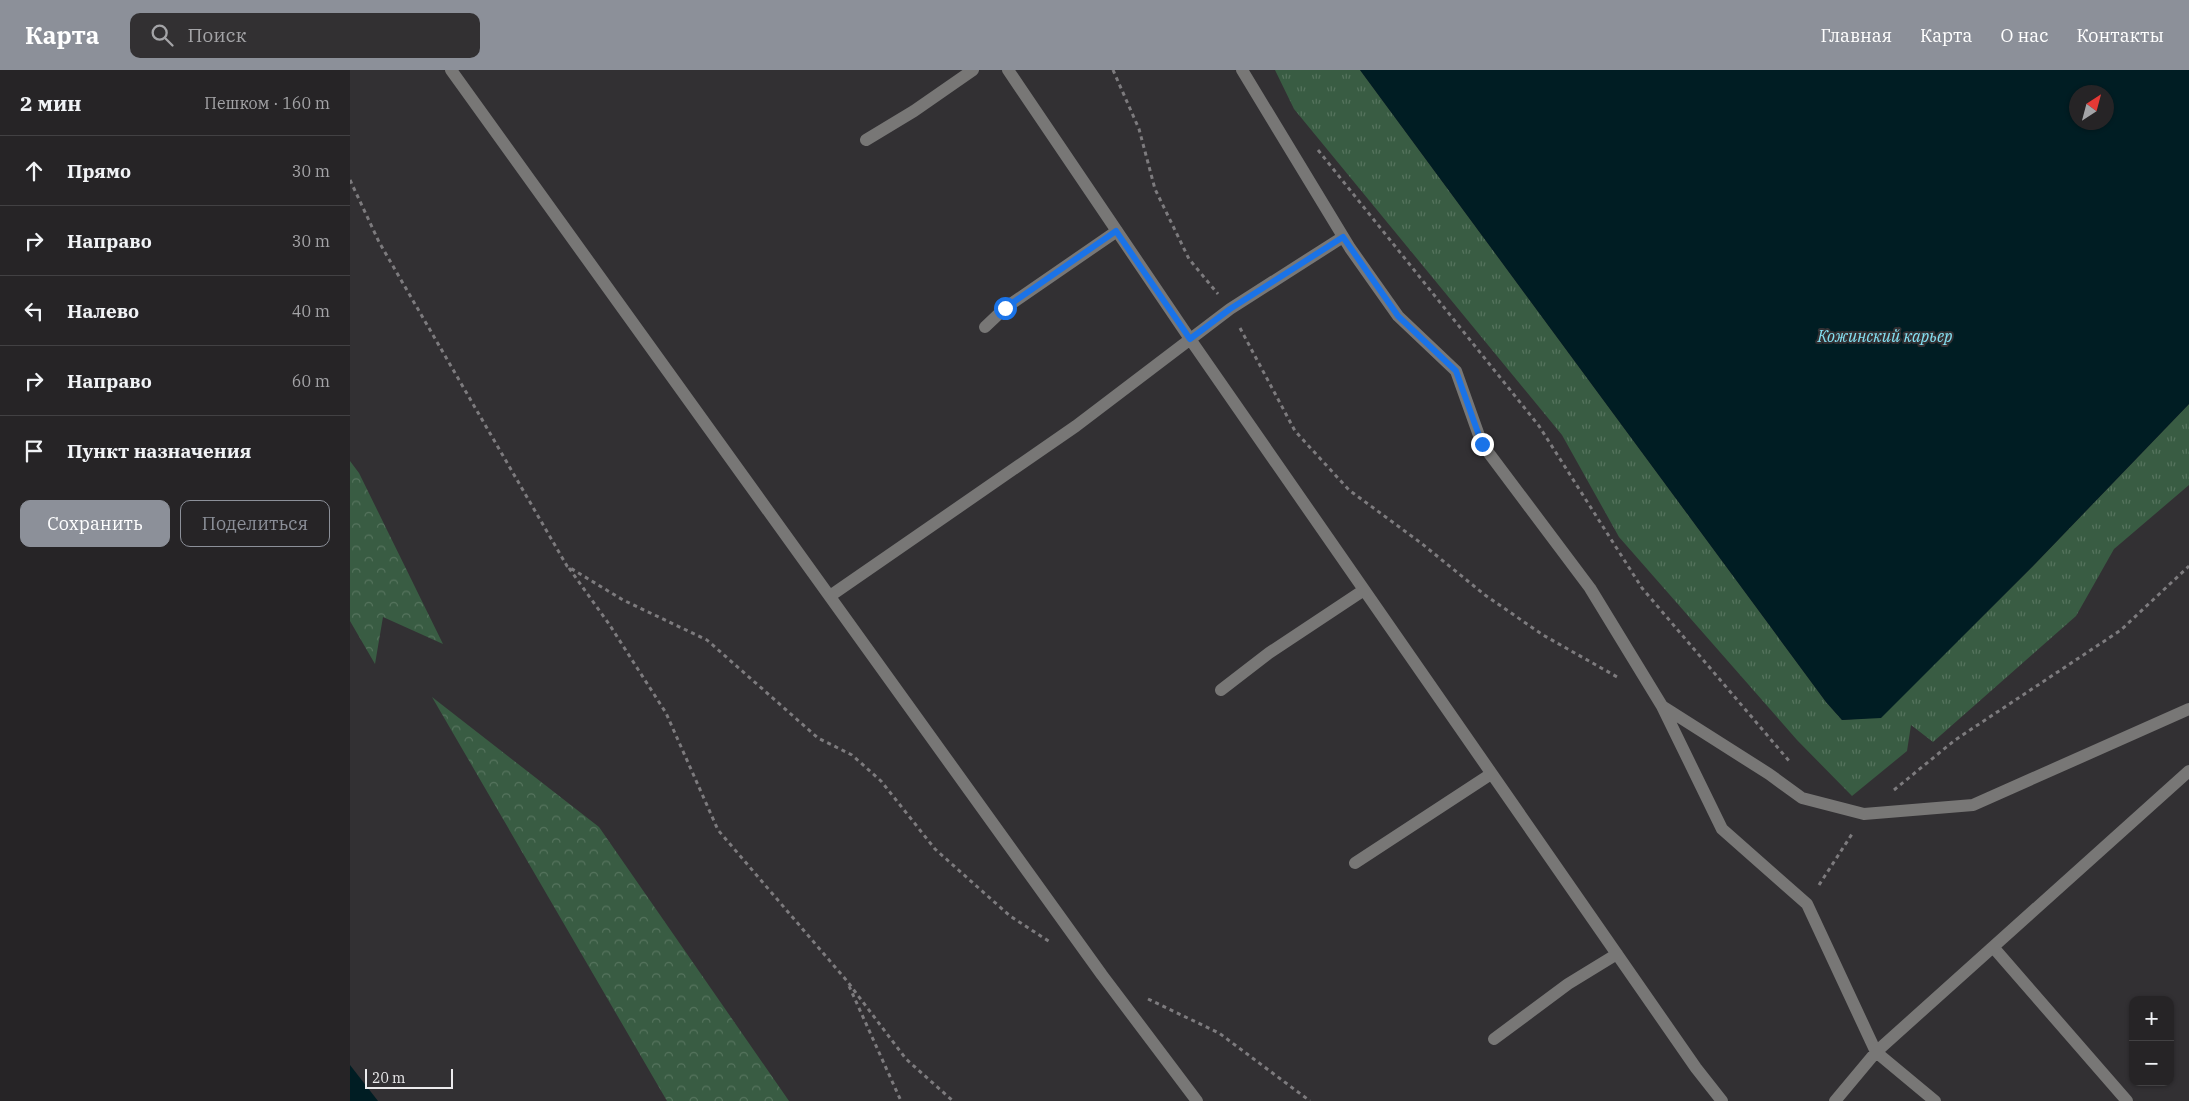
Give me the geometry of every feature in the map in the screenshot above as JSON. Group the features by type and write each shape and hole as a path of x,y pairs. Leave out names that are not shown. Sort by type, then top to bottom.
{"lane":[{"path":"451,70 1102,975 1197,1101"},
{"path":"866,140 973,70"},
{"path":"1008,70 1190,339 1491,774 1696,1068 1722,1101"},
{"path":"1242,70 1343,237 1398,316 1456,371 1482,444 1590,588 1662,706 1722,829 1807,904 1876,1052 1935,1101"},
{"path":"986,327 1005,308 1116,231"},
{"path":"830,596 1076,426 1230,309 1343,237"},
{"path":"1221,690 1269,653 1364,590"},
{"path":"1662,706 1769,774 1802,798 1864,814 1973,805 2189,709"},
{"path":"1835,1101 1876,1052 2189,771"},
{"path":"1355,863 1491,774"},
{"path":"1993,947 2127,1101"},
{"path":"1494,1039 1568,984 1617,954"}],"path":[{"path":"1114,70 1139,129 1155,189 1189,259 1230,309 1295,431 1349,490 1421,543 1484,595 1543,635 1601,666 1624,681"},
{"path":"1314,146 1539,426 1642,588 1789,759 1802,798"},
{"path":"350,180 378,242 567,566 609,624 666,713 718,830 847,981 906,1059 953,1101"},
{"path":"567,566 623,600 707,640 818,738 852,755 881,781 935,849 1010,916 1056,946"},
{"path":"1807,904 1864,814 1955,740 2121,630 2189,566"},
{"path":"847,981 901,1101"},
{"path":"1141,996 1219,1033 1310,1101"}],"green space":[{"path":"1275,70 1360,70 1826,702 1842,720 1881,717 2033,566 2189,404 2189,485 2114,549 2076,616 1933,742 1911,725 1907,751 1852,796 1797,740 1619,537 1562,435 1294,109"},
{"path":"350,461 359,473 443,644 383,617 375,664 350,621"},
{"path":"432,697 599,827 789,1101 667,1101"}],"water":[{"name":"Кожинский карьер","path":"1360,70 2189,70 2189,404 2033,566 1881,718 1842,720 1826,702"},
{"path":"350,1065 378,1101 350,1101"}],"route":[{"path":"1005,308 1116,231 1190,339 1230,309 1343,237 1398,316 1456,371 1482,444"}]}
